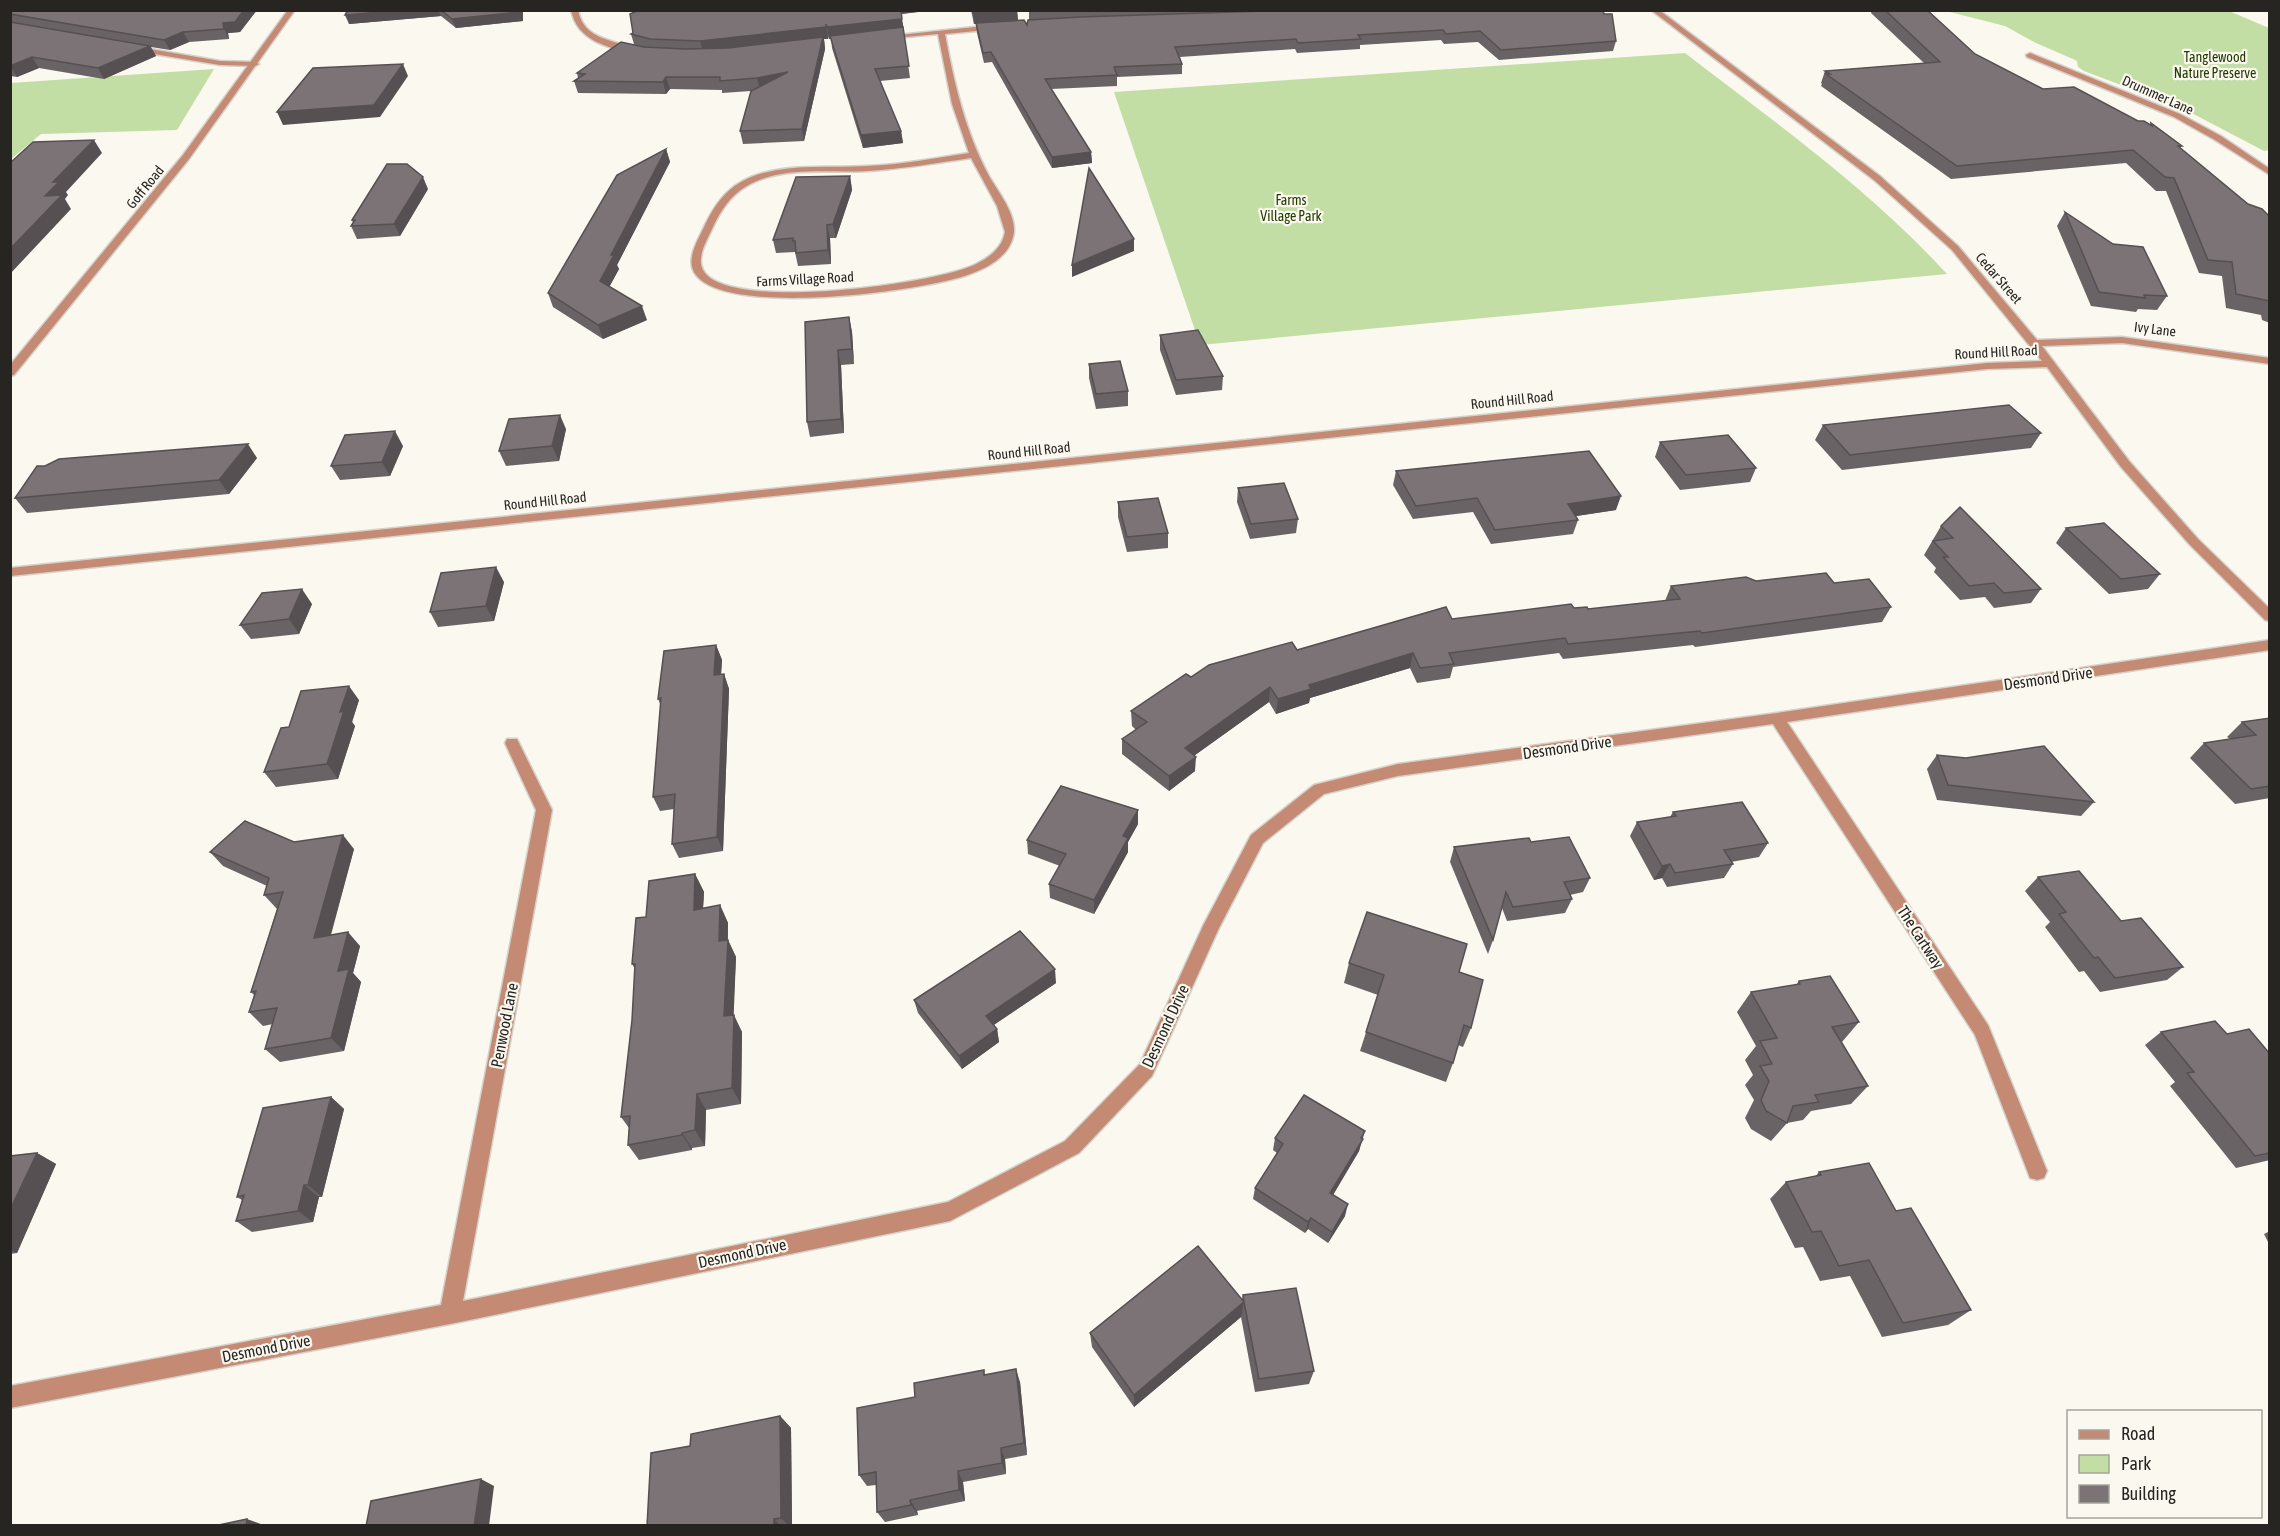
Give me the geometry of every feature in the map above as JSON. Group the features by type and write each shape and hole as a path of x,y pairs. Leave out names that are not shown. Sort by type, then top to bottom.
{"street":[{"name":"Goff Road","path":"10,373 186,157 292,10"},
{"path":"574,10 579,26 589,35 638,52"},
{"name":"Cedar Street","path":"1654,10 1896,194 1962,256 2035,343 2102,434 2145,486 2211,559 2270,617"},
{"path":"876,37 1005,26"},
{"name":"Farms Village Road","path":"941,31 953,99 973,156 1005,215 1010,232 1007,242 992,258 966,272 916,284 808,294 760,296 736,293 717,288 703,279 698,271 696,262 698,252 717,209 730,191 746,182 788,171 882,167 973,156"},
{"path":"127,47 220,63 255,64"},
{"name":"Drummer Lane","path":"2030,55 2063,71 2165,110 2231,145 2270,173"},
{"name":"Ivy Lane","path":"2035,343 2122,340 2270,361"},
{"name":"Round Hill Road","path":"10,572 1987,366 2050,364"},
{"name":"Desmond Drive","path":"10,1397 450,1314 950,1210 1072,1147 1146,1070 1211,926 1257,839 1319,789 1398,770 1777,718 2270,645"},
{"name":"The Cartway","path":"1777,718 1982,1031 2037,1171"},
{"name":"Penwood Lane","path":"450,1314 544,810 512,743"}],"green space":[{"name":"Tanglewood Nature Preserve","path":"1946,11 2229,11 2269,28 2269,150 2264,151 2184,109 2084,71 2078,67 2077,61 2005,26"},
{"name":"Farms Village Park","path":"1685,53 1854,185 1886,213 1947,274 1200,345 1114,92"},
{"path":"214,69 177,130 41,134 11,159 11,83"}],"building":[{"path":"10,10 244,10 235,22 223,23 224,29 183,32 164,40 10,14"},
{"path":"348,10 403,10 345,15"},
{"path":"441,10 520,10 520,12 452,19"},
{"path":"639,10 901,10 902,19 827,27 826,24 826,27 700,41 650,39 631,34 633,33 630,14"},
{"path":"973,10 999,10 973,13"},
{"path":"1299,10 1603,10 1604,14 1612,14 1616,41 1501,50 1480,31 1446,34 1443,30 1358,35 1361,39 1298,43 1296,39 1175,47 1182,64 1114,67 1117,75 1045,79 1091,152 1052,157 991,52 983,53 976,23 1024,20 1027,25 1028,20 1080,17"},
{"path":"1885,10 1927,10 1975,54 2043,89 2074,87 2138,121 2144,121 2152,126 2151,123 2182,146 2178,146 2248,204 2262,209 2270,217 2270,301 2236,294 2232,262 2208,260 2174,178 2165,177 2133,150 1957,166 1826,74 1830,74 1825,71 1940,62"},
{"path":"10,22 150,46 98,68 32,57 10,66"},
{"path":"903,27 909,66 875,69 901,131 861,135 830,36"},
{"path":"823,37 802,129 740,131 751,91 788,72 757,78 720,81 720,77 666,77 663,82 574,81 585,74 577,73 621,42 644,47 728,48"},
{"path":"403,64 374,105 277,112 313,68"},
{"path":"94,140 53,182 59,182 45,196 62,195 10,249 10,163 33,142"},
{"path":"666,149 600,281 642,306 598,325 548,293 617,175"},
{"path":"387,164 407,164 423,177 394,224 351,226 355,220 352,220"},
{"path":"1089,168 1134,239 1072,265"},
{"path":"850,176 833,224 827,225 828,250 796,253 793,238 773,240 796,177"},
{"path":"2065,212 2113,244 2143,247 2167,296 2144,295 2145,298 2099,292"},
{"path":"849,317 852,349 838,350 841,419 807,422 805,322"},
{"path":"1198,330 1223,376 1176,380 1160,335"},
{"path":"1120,361 1128,391 1096,394 1089,364"},
{"path":"2009,405 2041,433 1850,455 1823,425"},
{"path":"560,415 552,446 499,451 509,419"},
{"path":"395,431 382,462 331,466 345,435"},
{"path":"1728,435 1756,468 1686,475 1660,442"},
{"path":"248,444 219,480 15,498 37,466 45,466 59,459"},
{"path":"1589,451 1621,496 1568,504 1578,520 1495,530 1477,498 1416,506 1396,471"},
{"path":"1284,483 1298,519 1251,524 1238,488"},
{"path":"1158,498 1168,533 1127,537 1118,502"},
{"path":"1960,507 2041,589 2004,593 1994,583 1969,586 1943,557 1948,557 1933,541 1953,538 1941,526"},
{"path":"2104,523 2160,574 2121,579 2066,528"},
{"path":"496,567 486,606 430,612 441,573"},
{"path":"1826,573 1834,583 1869,579 1891,607 1702,633 1700,631 1568,644 1565,638 1449,653 1454,664 1420,668 1413,653 1309,685 1311,689 1278,699 1270,687 1185,748 1196,757 1169,776 1122,739 1147,722 1131,711 1186,674 1191,677 1209,665 1292,642 1297,650 1446,607 1452,619 1571,604 1574,608 1587,607 1588,609 1680,599 1671,586 1746,577 1756,581"},
{"path":"302,589 289,619 240,625 262,593"},
{"path":"716,645 714,675 724,674 717,837 672,844 675,794 653,797 661,698 658,699 664,651"},
{"path":"349,686 340,712 344,711 327,764 264,772 281,728 289,727 301,691"},
{"path":"2270,718 2270,786 2251,789 2204,743 2256,735 2242,722"},
{"path":"2044,746 2094,802 1948,785 1937,755 1966,758"},
{"path":"1061,786 1138,810 1123,836 1128,838 1094,900 1049,884 1066,854 1027,840"},
{"path":"1742,802 1768,843 1724,850 1733,864 1675,873 1670,864 1662,866 1637,822 1676,816 1673,812"},
{"path":"245,821 294,842 343,835 314,938 348,932 338,971 349,969 331,1038 265,1049 277,1008 249,1012 256,991 251,992 283,892 264,895 269,878 210,852"},
{"path":"1569,837 1590,878 1564,882 1572,899 1513,907 1506,892 1493,940 1454,847 1529,838 1531,842"},
{"path":"2079,871 2121,921 2141,918 2183,967 2115,978 2098,957 2094,958 2059,914 2066,912 2038,877"},
{"path":"695,874 694,910 720,905 719,941 728,940 724,1016 734,1015 732,1088 697,1094 695,1130 682,1133 682,1135 628,1145 630,1116 621,1117 632,1020 635,964 632,964 636,918 646,917 649,881"},
{"path":"1367,912 1467,944 1459,972 1483,980 1471,1028 1464,1025 1453,1063 1366,1032 1384,975 1349,963"},
{"path":"1020,931 1055,969 986,1016 997,1029 959,1056 914,1000"},
{"path":"1830,976 1859,1022 1832,1027 1868,1086 1815,1095 1819,1102 1793,1106 1787,1123 1766,1111 1761,1100 1769,1081 1760,1066 1772,1064 1760,1041 1777,1038 1751,992 1800,984 1799,981"},
{"path":"2215,1021 2227,1034 2249,1029 2270,1054 2270,1153 2255,1156 2187,1073 2194,1072 2161,1032"},
{"path":"1304,1095 1365,1131 1361,1138 1363,1139 1330,1193 1348,1204 1332,1232 1311,1218 1308,1222 1255,1188 1283,1144 1275,1138"},
{"path":"331,1097 308,1185 304,1185 298,1211 236,1221 244,1195 237,1197 263,1108"},
{"path":"37,1153 10,1210 10,1156"},
{"path":"1869,1163 1896,1211 1911,1208 1971,1310 1903,1323 1869,1260 1839,1266 1821,1231 1812,1232 1786,1182 1821,1175 1819,1172"},
{"path":"1198,1246 1244,1302 1134,1395 1090,1333"},
{"path":"1296,1288 1314,1371 1259,1379 1243,1295"},
{"path":"1016,1369 1024,1443 1001,1448 1002,1463 958,1471 959,1490 910,1500 911,1505 877,1512 876,1472 859,1475 857,1408 915,1397 914,1383 984,1370 984,1375"},
{"path":"780,1416 781,1518 774,1519 774,1526 647,1526 651,1453 690,1446 691,1434"},
{"path":"481,1479 474,1526 366,1526 371,1501"},
{"path":"247,1519 246,1526 214,1526"}]}
